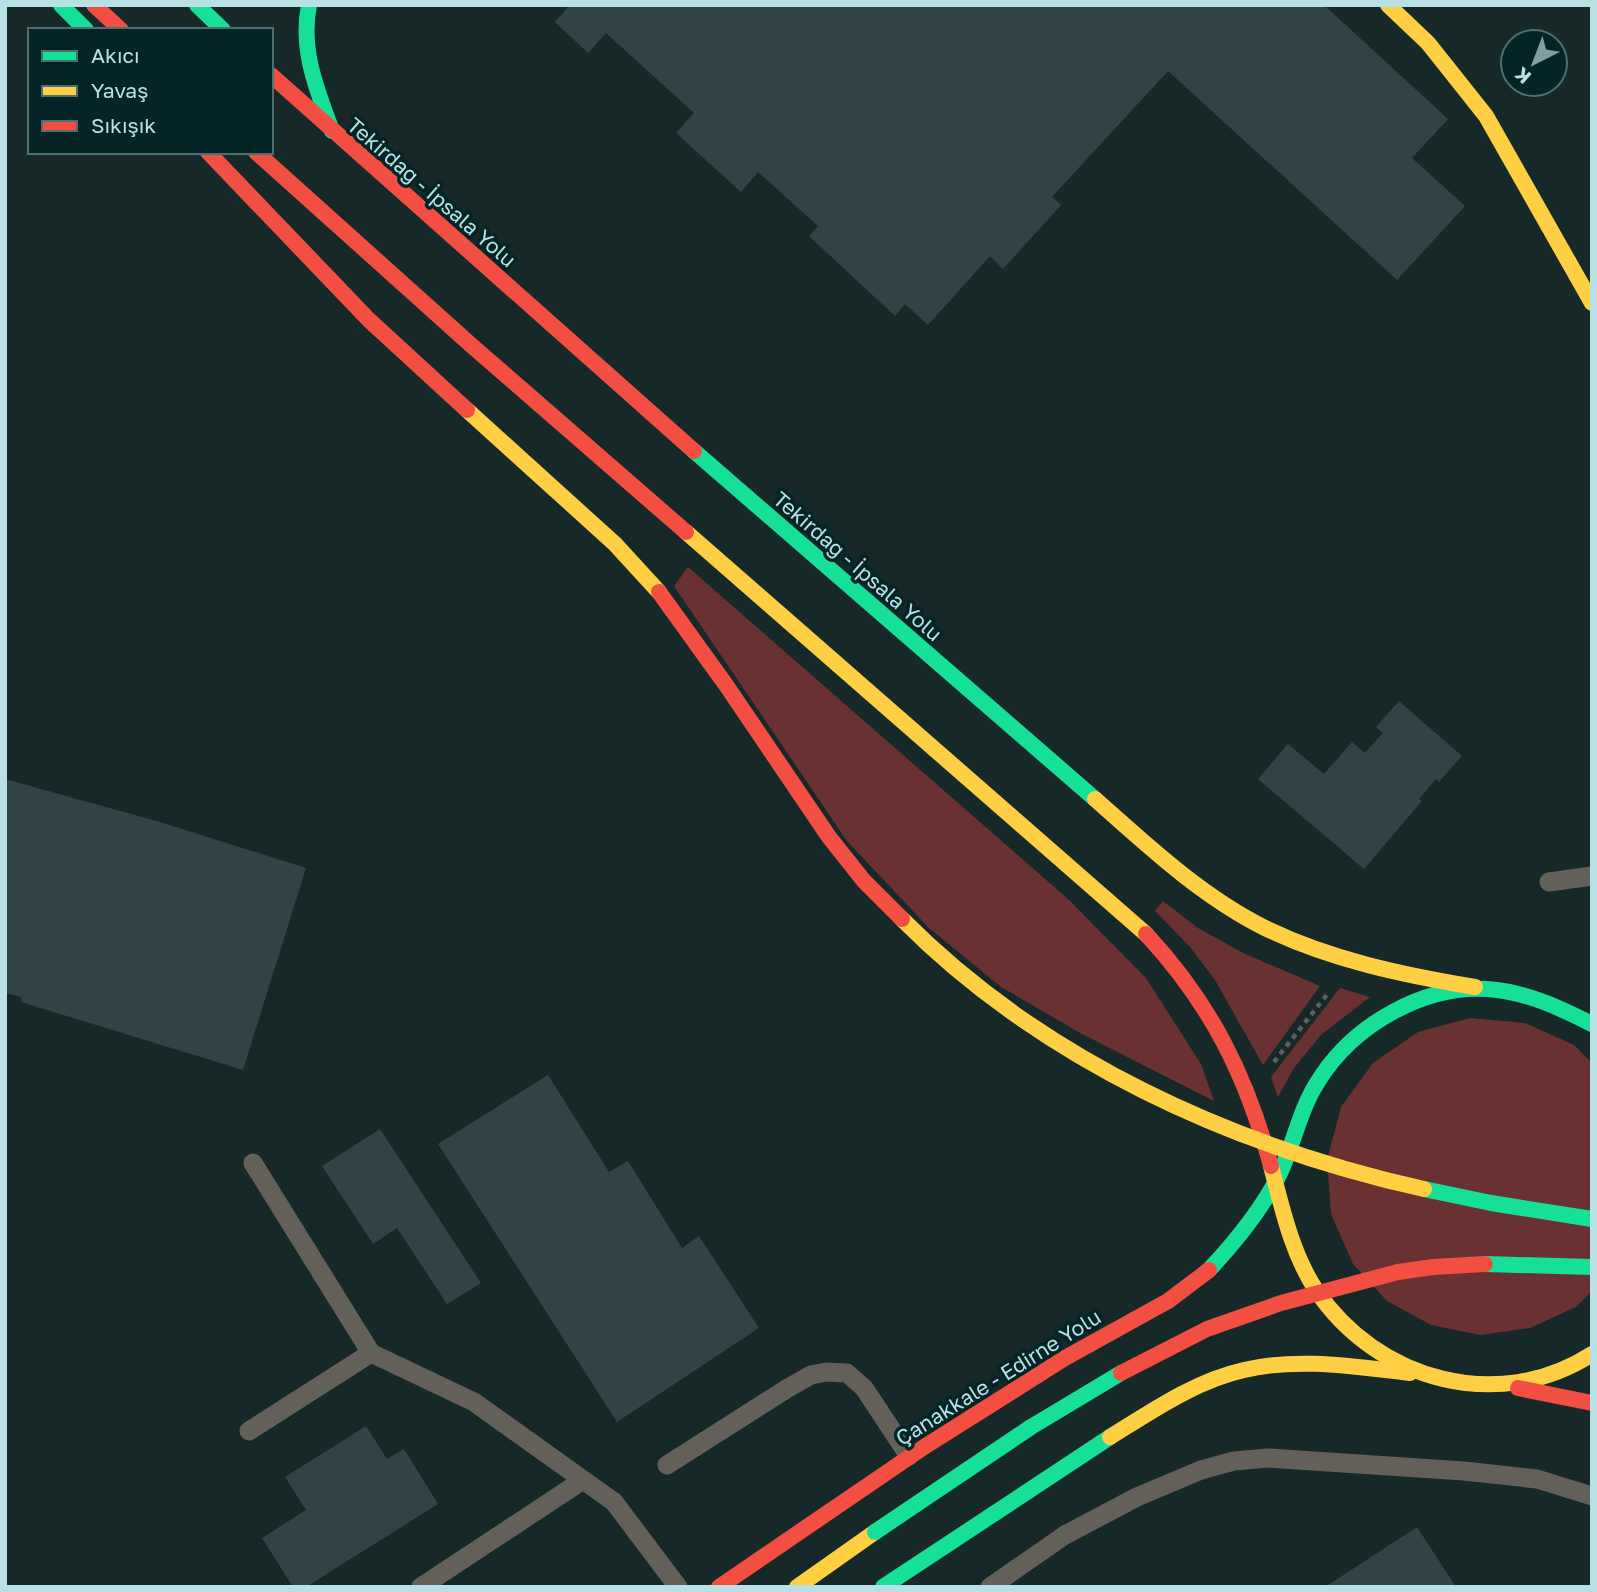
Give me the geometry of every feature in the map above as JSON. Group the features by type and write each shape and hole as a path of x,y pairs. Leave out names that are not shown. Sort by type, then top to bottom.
{"main road":[{"path":"61,5 84,28"},
{"path":"94,5 119,28"},
{"path":"197,5 221,28"},
{"path":"309,5 306,18 307,51 332,131"},
{"path":"1388,5 1428,43 1486,116 1592,303"},
{"name":"Tekirdağ - İpsala Yolu","path":"273,77 647,410 1174,868 1216,898 1265,927 1309,946 1416,978 1529,996 1551,1005"},
{"path":"210,154 369,320 615,544 659,592 735,698 773,760 817,822 864,880 918,936 995,1002 1114,1077 1279,1147 1390,1182 1538,1212 1592,1219"},
{"path":"258,154 481,355 1104,895 1166,953 1195,989 1221,1031 1257,1114 1298,1255 1312,1285 1366,1342 1416,1374"},
{"name":"Çanakkale - Edirne Yolu","path":"719,1587 909,1456 1111,1331 1180,1295 1206,1273 1230,1246 1276,1181 1310,1095 1345,1048 1369,1028 1400,1009 1438,994 1475,987"},
{"path":"1551,1005 1592,1016"},
{"path":"1551,1005 1592,1024"},
{"path":"797,1587 1005,1442 1107,1381 1196,1334 1248,1313 1363,1280 1432,1267 1496,1263 1592,1267"},
{"path":"1502,1385 1539,1379 1570,1369 1592,1354"},
{"path":"883,1587 1075,1459 1164,1405 1204,1385 1245,1370 1281,1365 1327,1366 1416,1374 1450,1381 1502,1385 1592,1402"}],"lane":[{"path":"1549,882 1592,876"},
{"path":"253,1163 371,1353 474,1402 614,1502 678,1587"},
{"path":"249,1431 371,1353"},
{"path":"667,1465 788,1388 811,1375 826,1372 847,1373 864,1388 909,1456"},
{"path":"990,1587 1065,1535 1137,1497 1201,1470 1234,1461 1295,1459 1464,1471 1537,1479 1592,1496"},
{"path":"421,1587 583,1480"}],"path":[{"path":"1271,1065 1334,986"}],"shaded area":[{"path":"688,567 1068,899 1146,978 1201,1064 1214,1101 1082,1034 1001,987 929,928 847,841 674,586"},
{"path":"1163,901 1198,928 1243,953 1320,986 1263,1065 1215,980 1190,947 1155,911"},
{"path":"1340,988 1370,997 1321,1035 1294,1068 1278,1097 1271,1077"},
{"path":"1470,1018 1525,1023 1574,1045 1592,1063 1592,1291 1576,1307 1530,1328 1480,1335 1431,1325 1387,1301 1353,1264 1331,1214 1327,1160 1341,1107 1373,1063 1418,1032"}],"building":[{"path":"570,5 1324,5 1448,119 1412,158 1465,206 1397,280 1168,71 1052,197 1061,205 1003,269 990,256 928,325 905,304 895,316 809,236 818,226 758,172 741,192 676,133 694,113 606,33 588,53 555,22"},
{"path":"1399,701 1462,756 1439,782 1436,779 1419,799 1422,801 1364,869 1258,779 1288,744 1324,774 1352,742 1365,753 1383,733 1376,727"},
{"path":"5,779 160,822 306,868 243,1070 21,1002 22,997 5,993"},
{"path":"548,1075 609,1172 628,1161 682,1248 699,1236 759,1328 617,1422 438,1144"},
{"path":"380,1129 481,1283 447,1304 397,1228 373,1244 322,1166"},
{"path":"366,1426 387,1459 404,1449 438,1504 306,1587 293,1587 262,1538 306,1510 285,1477"},
{"path":"1417,1527 1456,1587 1325,1587"}],"traffic: fast":[{"path":"61,5 84,28"},
{"path":"197,5 221,28"},
{"path":"309,5 308,54 332,131"},
{"path":"694,451 1095,799"},
{"path":"1209,1270 1249,1223 1266,1198 1286,1160 1306,1104 1317,1083 1332,1062 1372,1025 1419,1000 1445,992 1471,989 1522,995 1592,1024"},
{"path":"1424,1189 1592,1219"},
{"path":"1485,1264 1592,1267"},
{"path":"875,1532 1031,1427 1121,1373"},
{"path":"883,1587 1110,1437"}],"traffic: slow":[{"path":"1388,5 1428,43 1486,116 1592,303"},
{"path":"467,410 615,544 659,592"},
{"path":"686,532 1146,934"},
{"path":"1095,799 1197,886 1265,928 1341,958 1475,987"},
{"path":"902,919 957,969 1016,1015 1078,1055 1144,1091 1211,1122 1281,1148 1352,1171 1424,1189"},
{"path":"1271,1166 1289,1230 1308,1276 1342,1321 1372,1347 1406,1366 1442,1379 1480,1384 1518,1382 1556,1372 1592,1354"},
{"path":"1110,1437 1191,1389 1244,1370 1306,1364 1410,1373"},
{"path":"797,1587 875,1532"}],"traffic: jam":[{"path":"94,5 119,28"},
{"path":"273,77 694,451"},
{"path":"210,154 369,320 467,410"},
{"path":"258,154 471,345 686,532"},
{"path":"659,592 829,837 864,881 902,919"},
{"path":"1146,934 1189,987 1224,1042 1250,1101 1271,1166"},
{"path":"1121,1373 1207,1329 1281,1303 1398,1272 1485,1264"},
{"path":"719,1587 924,1447 1065,1358 1168,1301 1209,1270"},
{"path":"1518,1388 1592,1403"}]}
